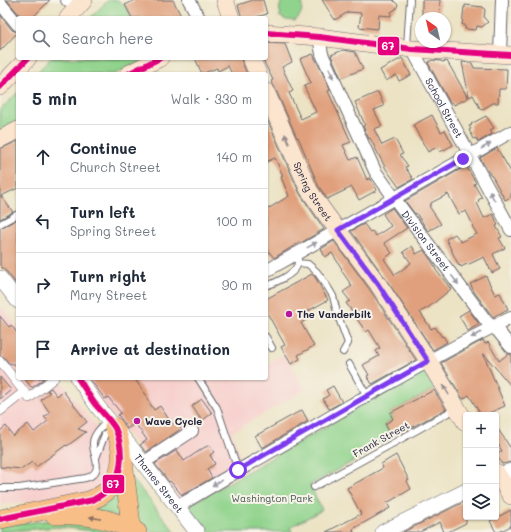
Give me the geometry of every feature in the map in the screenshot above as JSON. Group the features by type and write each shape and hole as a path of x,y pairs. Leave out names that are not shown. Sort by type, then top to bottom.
{"main road":[{"path":"225,0 230,16"},
{"path":"268,32 409,48 506,55"},
{"path":"0,87 26,60"},
{"path":"132,72 156,60"},
{"path":"252,60 257,72"},
{"name":"Spring Street","path":"268,97 309,190 378,284 463,418"},
{"path":"0,139 16,131"},
{"path":"0,519 50,515 78,515 106,521 134,531 119,438 111,424"},
{"path":"0,519 88,501 100,496 110,489 116,479 121,466 122,455"},
{"path":"500,474 511,496"}],"street":[{"path":"189,0 198,16"},
{"path":"502,0 506,55"},
{"path":"0,3 16,23"},
{"name":"Division Street","path":"319,37 322,54 375,171 394,199 487,322 498,331 511,347"},
{"name":"School Street","path":"409,48 511,230"},
{"path":"268,266 298,258 338,230 511,132"},
{"path":"0,278 16,298"},
{"path":"177,507 238,470 428,361 511,318"},
{"path":"0,361 29,398 52,380"},
{"name":"Thames Street","path":"79,380 111,424 197,532"},
{"path":"0,411 24,392"},
{"path":"143,463 192,431"},
{"path":"383,532 463,492"}],"lane":[{"path":"409,48 410,0"},
{"path":"0,224 16,215"},
{"path":"268,285 286,276 297,266 298,258 317,272 333,296 337,313 348,343 342,352"},
{"path":"268,341 272,348"},
{"path":"349,364 367,396"},
{"path":"199,380 217,408 238,470"},
{"name":"Frank Street","path":"314,487 457,408"},
{"path":"0,488 19,488 88,478 96,471 96,458 105,434 111,424"}],"shaded area":[{"path":"0,305 16,325 16,380 60,380 109,443 113,452 110,473 101,487 80,495 0,505"},
{"path":"284,354 305,390 232,432 242,463 180,499 84,380 268,380 268,363"}],"green space":[{"path":"108,0 118,0 125,5 131,16 92,16"},
{"path":"281,0 302,0 302,12 295,21 286,20 279,16 281,14 279,10"},
{"path":"49,60 143,60 119,72 37,72"},
{"path":"16,94 16,124 0,132 0,110"},
{"name":"Washington Park","path":"423,369 435,389 390,413 393,419 385,424 391,437 368,449 370,452 310,485 322,510 290,527 292,532 209,532 189,507 195,502"},
{"path":"131,477 175,532 152,532 134,523"},
{"path":"117,494 120,510 119,517 77,507"},
{"path":"54,520 77,521 120,532 99,532 56,527 0,532 0,525"}],"building":[{"path":"7,0 50,0 34,16 20,16"},
{"path":"135,0 173,0 181,16 131,16 125,5"},
{"path":"253,0 263,0 267,14 260,16 241,16 238,5"},
{"path":"322,0 393,0 398,5 396,9 391,12 391,16 379,15 378,29 359,27 361,13 348,12 335,20"},
{"path":"422,0 440,0 439,12 422,12"},
{"path":"465,5 483,7 485,10 484,18 488,22 482,27 477,26 476,30 465,29 465,25 462,25"},
{"path":"0,15 12,30 16,31 16,34 0,51"},
{"path":"268,43 285,44 292,62 282,67 293,91 289,93 301,119 316,112 304,86 311,83 300,59 313,54 328,84 330,90 328,91 351,142 343,145 350,160 357,157 367,180 370,178 377,190 359,200 352,187 327,199 318,185 298,137 297,138 271,81 273,80 263,60 268,60"},
{"path":"343,50 355,52 363,69 341,78 331,55"},
{"path":"402,58 411,75 399,81 396,75 386,81 380,70"},
{"path":"196,60 242,60 246,72 231,72 228,66 218,71 217,68 207,72 201,72"},
{"path":"432,60 442,62 447,61 468,98 454,105 452,102 450,103 428,63"},
{"path":"462,62 472,63 474,68 507,69 506,89 499,89 498,103 493,103 481,110 473,95 469,97"},
{"path":"378,92 384,106 374,110 382,126 374,129 382,145 395,139 403,154 400,155 408,166 405,167 413,179 399,187 386,169 370,138 369,139 363,126 365,125 355,102"},
{"path":"432,115 441,132 445,130 453,145 440,152 437,147 428,152 413,125"},
{"path":"486,116 494,128 490,130 492,134 478,142 476,138 474,139 469,130 471,129 469,126"},
{"path":"268,122 300,194 324,229 274,258 268,250 268,209 289,196 281,177 283,176 275,158 268,161"},
{"path":"16,142 16,189 1,196 13,212 0,219 0,149"},
{"path":"497,148 511,172 511,197 505,200 480,158"},
{"path":"466,166 476,183 474,184 482,198 478,200 479,201 477,203 484,218 493,214 498,225 496,226 502,237 499,238 505,248 493,254 500,269 492,273 484,257 467,265 461,267 460,265 459,266 446,239 455,234 461,242 477,234 466,211 459,214 448,194 431,203 429,206 441,224 428,231 416,213 415,214 405,201"},
{"path":"392,208 407,228 384,243 392,253 384,259 395,275 411,263 403,252 412,246 416,254 424,250 436,268 435,269 451,289 429,307 420,312 431,329 435,327 447,342 433,350 386,279 351,231 364,224 370,232 372,231 376,236 391,226 383,214"},
{"path":"16,220 16,283 0,266 0,228"},
{"path":"334,241 370,290 416,360 372,384 363,365 379,356 376,351 380,348 369,330 366,332 346,303 350,301 343,292 352,286 341,270 342,269 332,253 325,257 321,249"},
{"name":"The Vanderbilt","path":"312,274 328,300 308,311 311,317 301,323 314,346 298,355 300,359 291,364 281,347 285,345 268,315 268,298"},
{"path":"486,276 495,295 500,293 508,309 493,317 470,284"},
{"path":"469,310 479,324 468,331 459,316"},
{"path":"0,316 9,327 11,325 16,331 16,365 9,363 0,355"},
{"path":"483,340 485,344 488,342 499,361 508,354 511,354 511,386 483,353 505,406 491,412 479,412 469,395 463,399 441,363"},
{"path":"0,377 11,390 0,399"},
{"path":"26,380 43,380 33,387 31,387"},
{"path":"91,380 135,380 147,396 146,397 154,410 160,406 172,424 180,419 184,425 178,431 146,452 140,445 147,440 135,423 127,429 118,415 121,413 108,397 105,399"},
{"path":"333,386 342,402 329,409 323,399 329,395 326,390"},
{"path":"51,388 57,396 63,391 87,422 78,429 86,432 36,467 32,462 22,469 0,467 0,431 6,426 13,436 28,424 34,432 48,421 44,417 50,413 41,400 50,392 47,391"},
{"path":"434,390 446,409 401,433 398,428 390,433 385,424 393,419 390,413"},
{"path":"202,399 212,413 202,421 192,406"},
{"path":"302,410 308,421 262,448 255,436"},
{"path":"499,430 510,447 511,446 511,462 502,464 499,460 499,453 502,451 499,446"},
{"path":"209,445 214,452 210,455 215,464 207,469 212,478 182,495 170,481 169,482 155,464 177,450 184,461"},
{"path":"396,455 409,480 407,481 411,489 387,503 390,508 353,529 354,532 326,532 361,514 347,488 383,468 381,464"},
{"path":"463,502 463,520 466,520 466,523 448,532 444,532 440,522 420,532 403,532"},
{"path":"511,510 511,526 496,532 490,521 499,520 499,516"}],"transit line":[{"name":"67","path":"268,33 319,37 412,49 511,55"},
{"name":"67","path":"0,87 26,60"},
{"name":"67","path":"132,72 156,60"},
{"name":"67","path":"0,519 93,500 107,491 115,481 121,459 118,435 113,425 95,404 79,380"}],"place":[{"name":"The Vanderbilt","path":"289,314"},
{"name":"Wave Cycle","path":"137,421"}],"route":[{"path":"238,470 428,361 378,284 338,230 463,159"}]}
